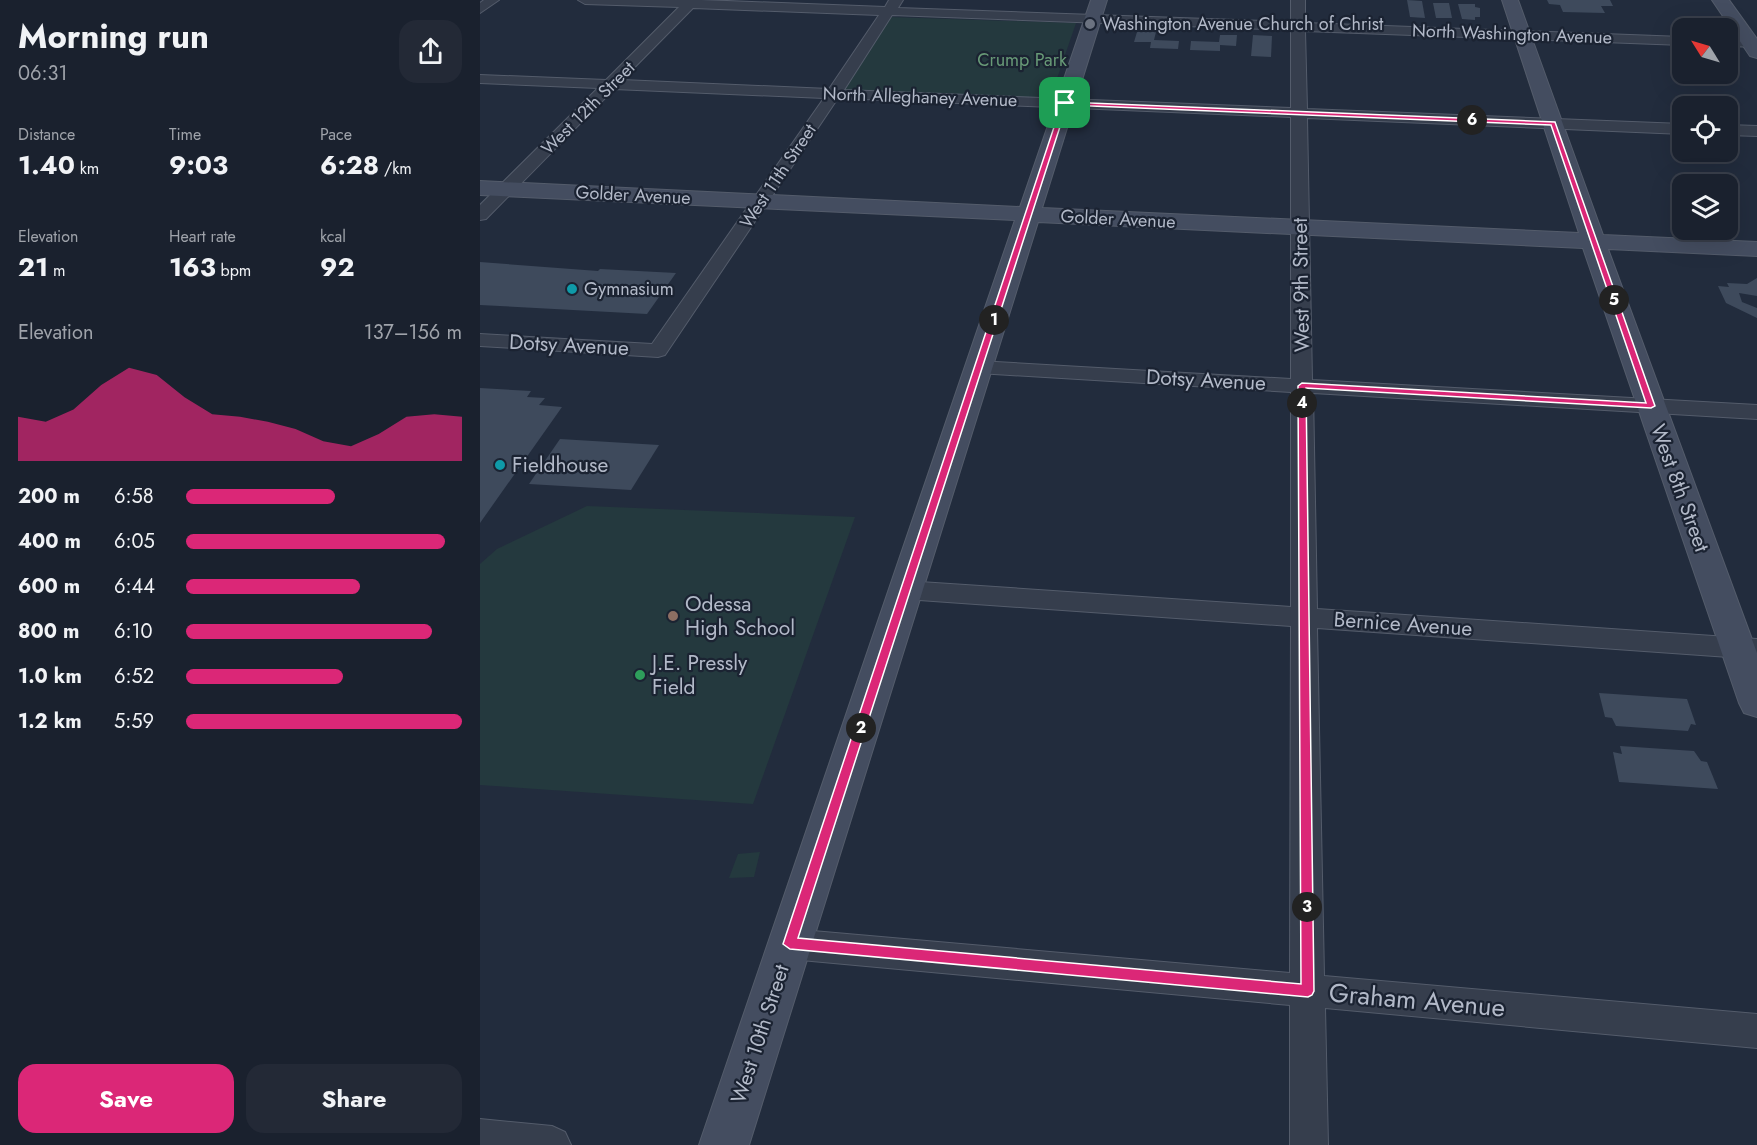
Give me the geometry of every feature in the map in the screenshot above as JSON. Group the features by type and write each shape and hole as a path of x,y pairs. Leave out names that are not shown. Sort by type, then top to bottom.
{"main road":[{"name":"West 8th Street","path":"1510,0 1651,406 1747,648 1757,703"},
{"path":"1720,0 1755,46"},
{"name":"West 10th Street","path":"724,1145 1096,9"},
{"name":"Golder Avenue","path":"480,188 1757,249"}],"street":[{"path":"480,9 492,0"},
{"name":"North Washington Avenue","path":"585,0 1096,9 1298,26 1672,41"},
{"name":"West 9th Street","path":"1298,0 1309,1145"},
{"name":"West 12th Street","path":"480,215 693,2"},
{"name":"West 11th Street","path":"658,351 893,5"},
{"path":"1738,43 1755,46"},
{"name":"North Alleghaney Avenue","path":"480,79 1672,128"},
{"path":"1738,130 1757,131"},
{"name":"Dotsy Avenue","path":"480,340 658,351"},
{"name":"Dotsy Avenue","path":"978,367 1757,412"},
{"name":"Bernice Avenue","path":"905,591 1747,648"},
{"name":"Graham Avenue","path":"790,944 1757,1031"},
{"path":"480,1138 552,1145"}],"green space":[{"name":"Crump Park","path":"889,17 1076,23 1050,99 841,91"},
{"name":"J.E. Pressly Field","path":"587,506 855,517 753,804 480,785 480,564 497,549"},
{"path":"760,852 754,877 729,878 738,854"}],"building":[{"path":"1407,0 1422,1 1425,18 1410,17"},
{"path":"1547,0 1610,0 1613,6 1601,6 1605,13 1563,12 1560,5 1549,4"},
{"path":"1433,3 1449,3 1452,18 1436,18"},
{"path":"1458,4 1475,4 1475,7 1480,8 1480,17 1475,17 1475,20 1462,19"},
{"path":"1137,32 1156,32 1154,40 1179,41 1178,49 1150,48 1151,42 1134,42"},
{"path":"1220,35 1237,35 1236,46 1220,45 1220,51 1190,50 1191,41 1219,42"},
{"path":"1253,35 1272,36 1271,57 1251,56"},
{"name":"Gymnasium","path":"480,262 598,271 600,269 676,273 647,314 480,305"},
{"path":"1757,278 1757,296 1739,293 1742,302 1757,308 1757,318 1726,303 1718,286 1729,287 1727,283 1747,284"},
{"name":"Fieldhouse","path":"480,388 531,391 527,397 545,398 539,405 562,407 480,523"},
{"path":"560,439 659,445 631,490 529,484"},
{"path":"1599,693 1687,699 1696,725 1691,724 1688,731 1616,726 1612,718 1605,717"},
{"path":"1620,746 1694,751 1701,761 1707,762 1718,789 1619,782 1613,752 1622,754"}],"place":[{"name":"Washington Avenue Church of Christ","path":"1090,24"},
{"name":"Gymnasium","path":"572,289"},
{"name":"Fieldhouse","path":"500,465"},
{"name":"Odessa High School","path":"673,616"},
{"name":"J.E. Pressly Field","path":"640,675"}],"route":[{"path":"1065,103 1553,123 1651,406 1302,386 1308,991 790,944 1065,103"}]}
